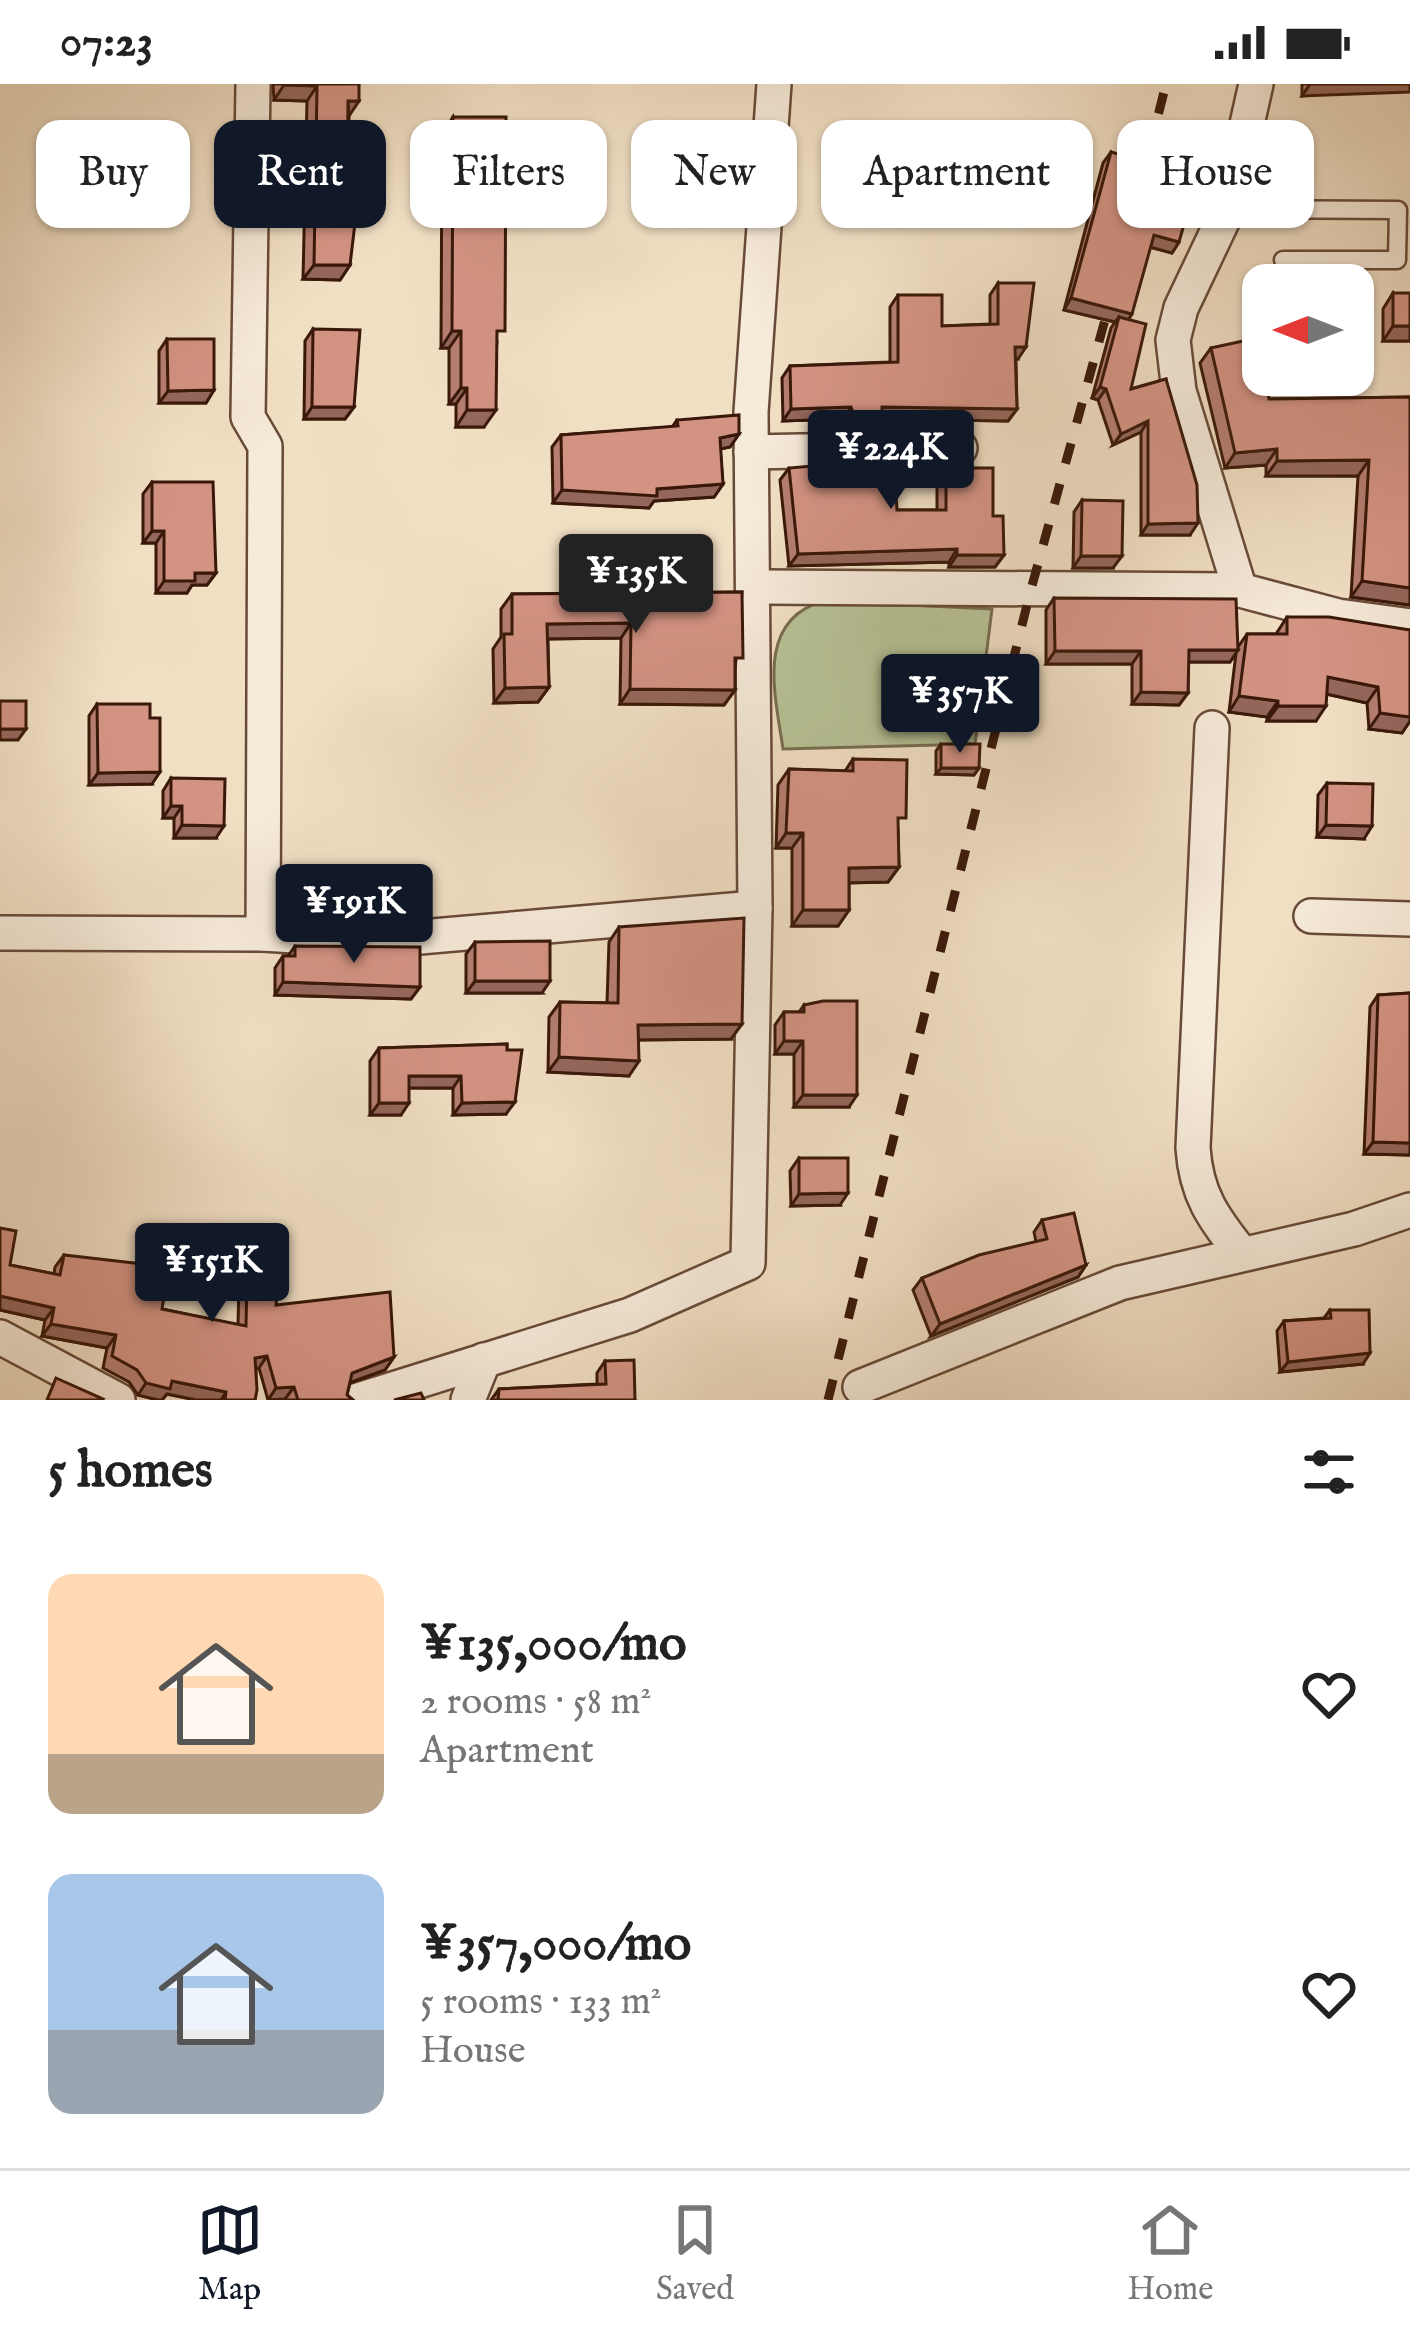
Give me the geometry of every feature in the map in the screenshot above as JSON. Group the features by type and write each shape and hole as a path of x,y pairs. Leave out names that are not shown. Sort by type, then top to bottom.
{"street":[{"path":"253,84 248,417 265,446 263,934"},
{"path":"358,1400 630,1315 748,1263 755,908 751,452 774,84"},
{"path":"1248,120 1256,84"},
{"path":"1219,228 1181,308 1174,367 1240,590"},
{"path":"751,452 960,448"},
{"path":"755,587 1240,590 1338,616 1410,626"},
{"path":"1212,728 1193,1148 1196,1182 1206,1209 1242,1254"},
{"path":"0,933 263,934 374,941 755,908"},
{"path":"1310,916 1410,920"},
{"path":"860,1387 1120,1282 1410,1210"},
{"path":"0,1337 118,1400"},
{"path":"468,1400 484,1360"}],"lane":[{"path":"1282,260 1396,260 1397,210 1314,210"}],"green space":[{"path":"823,601 992,609 975,744 783,749 774,683 778,642 801,611"}],"building":[{"path":"284,84 359,84 359,101 348,101 348,120 316,120 317,86"},
{"path":"453,117 506,117 506,120"},
{"path":"1111,152 1117,154 1117,228 1183,228 1179,242 1154,235 1132,314 1071,298"},
{"path":"315,228 354,228 350,265 314,265"},
{"path":"452,228 505,228 505,331 497,331 496,410 467,410 467,388 461,388 461,331 452,331"},
{"path":"998,283 1034,283 1026,347 1015,347 1017,409 882,407 882,417 855,417 851,407 791,409 790,366 898,362 898,295 942,295 942,326 998,324"},
{"path":"1393,293 1410,293 1410,326 1393,326"},
{"path":"1119,317 1146,324 1131,389 1166,379 1197,485 1198,523 1148,524 1148,421 1121,434 1106,389 1100,387"},
{"path":"313,329 360,330 354,407 312,407"},
{"path":"167,339 214,339 214,390 168,391"},
{"path":"1242,341 1242,396 1410,397 1410,588 1362,581 1369,460 1277,461 1277,449 1235,453 1211,348"},
{"path":"739,415 739,434 720,438 723,484 657,489 657,496 562,490 561,435 678,426 677,420"},
{"path":"894,459 897,510 946,510 946,468 993,468 993,516 1003,516 1004,555 957,555 957,549 798,554 789,468"},
{"path":"152,482 213,482 216,573 195,573 195,581 164,581 164,531 152,531"},
{"path":"1082,500 1123,501 1122,556 1081,556"},
{"path":"742,592 743,658 735,658 735,690 630,689 631,623 547,624 549,687 505,688 504,634 512,634 512,594"},
{"path":"1054,598 1236,599 1238,650 1189,650 1188,693 1141,692 1141,651 1055,651"},
{"path":"1287,617 1329,617 1410,630 1410,717 1380,713 1378,687 1328,677 1326,706 1278,706 1278,701 1239,696 1247,634 1287,634"},
{"path":"0,701 26,701 26,729 0,729"},
{"path":"97,704 150,704 150,718 160,718 160,772 98,773"},
{"path":"941,744 980,744 979,768 941,768"},
{"path":"853,759 907,760 906,818 898,818 899,867 849,868 849,910 803,910 803,833 786,833 789,769 853,771"},
{"path":"171,778 225,779 224,826 182,825 182,806 171,806"},
{"path":"1327,783 1373,784 1372,826 1326,825"},
{"path":"744,918 742,1024 638,1025 639,1061 559,1057 560,1002 618,1003 619,927"},
{"path":"550,941 550,981 475,981 475,942"},
{"path":"295,946 420,947 420,987 283,982 283,956 295,956"},
{"path":"1410,993 1410,1143 1373,1142 1378,995"},
{"path":"857,1001 857,1095 803,1095 803,1041 784,1041 784,1012 804,1012 804,1005"},
{"path":"507,1044 507,1050 522,1050 515,1102 462,1103 461,1076 409,1076 409,1103 379,1103 379,1048"},
{"path":"799,1158 848,1158 848,1193 799,1194"},
{"path":"1074,1213 1086,1265 940,1324 922,1278 979,1255 1047,1239 1042,1220"},
{"path":"0,1228 16,1231 10,1265 60,1275 64,1255 169,1267 162,1309 246,1326 248,1229 276,1233 270,1282 278,1282 276,1305 390,1292 394,1357 352,1373 347,1395 353,1400 298,1400 294,1387 276,1388 267,1356 255,1358 255,1400 225,1400 226,1392 172,1381 170,1389 146,1383 137,1370 112,1356 116,1335 51,1324 54,1308 0,1296"},
{"path":"1330,1310 1369,1310 1370,1353 1288,1362 1284,1321 1331,1318"},
{"path":"634,1360 635,1400 498,1400 499,1389 606,1384 605,1361"},
{"path":"56,1378 103,1399 47,1400"},
{"path":"421,1393 424,1400 394,1400"}],"railway":[{"path":"1157,120 1166,84"},
{"path":"828,1400 1030,593 1114,287"}]}
